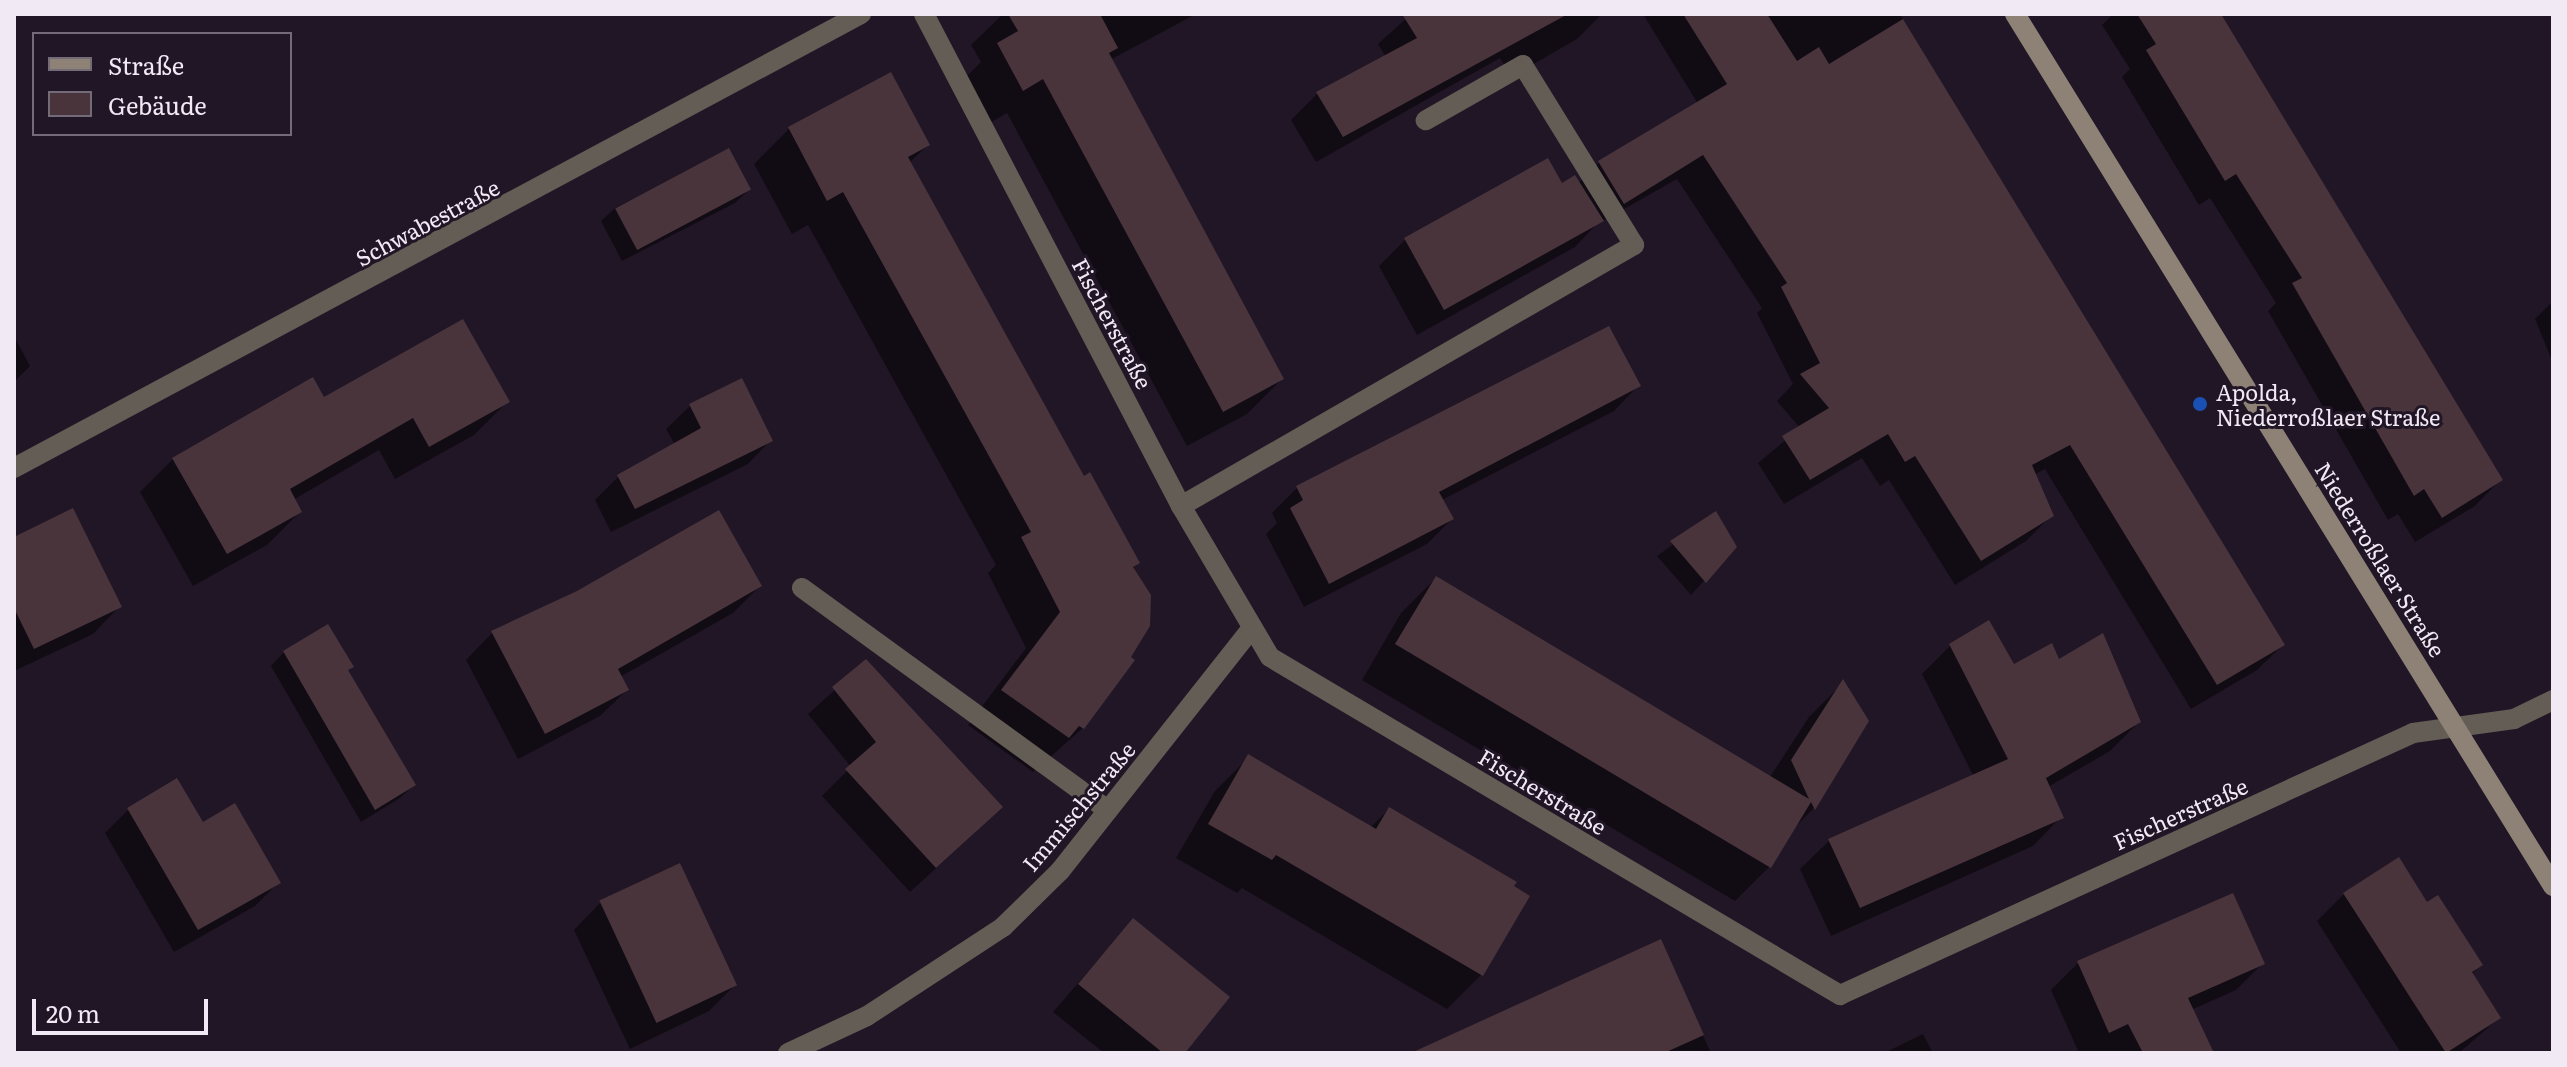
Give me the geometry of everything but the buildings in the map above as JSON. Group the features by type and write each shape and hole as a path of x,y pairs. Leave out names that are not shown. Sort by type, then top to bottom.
{"main road":[{"name":"Niederroßlaer Straße","path":"2015,14 2553,886"}],"street":[{"name":"Schwabestraße","path":"14,468 861,14"},
{"name":"Fischerstraße","path":"924,14 1181,506 1270,657 1840,995 2413,733 2457,727"},
{"path":"1181,506 1634,245 1523,65 1426,120"},
{"path":"802,588 1108,810"},
{"name":"Immischstraße","path":"788,1053 867,1016 1003,927 1060,871 1252,628"},
{"path":"2457,727 2514,719 2553,700"}],"place":[{"name":"Apolda, Niederroßlaer Straße","path":"2200,404"}]}
